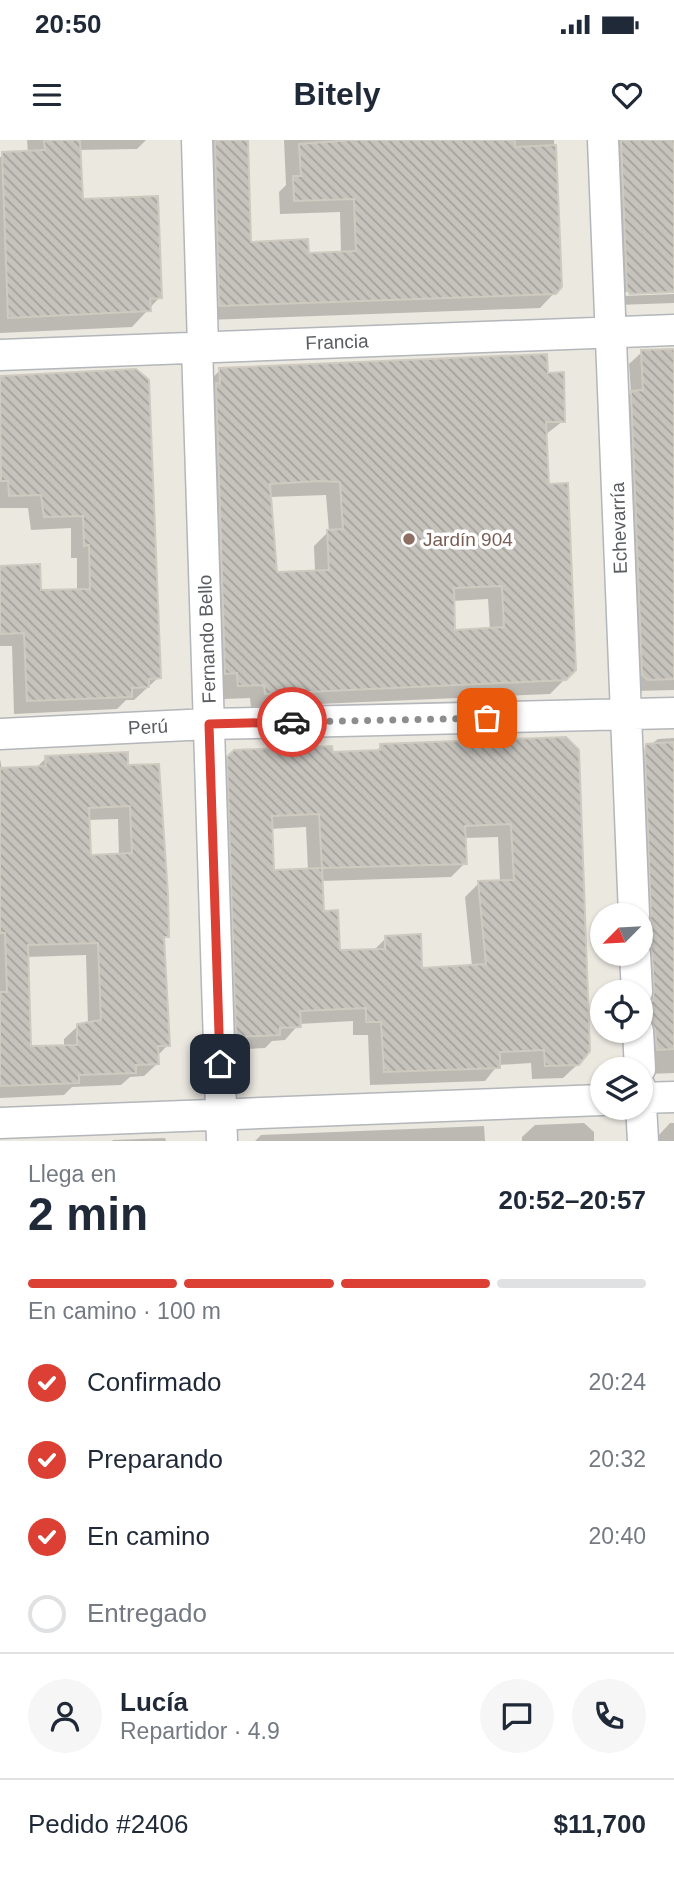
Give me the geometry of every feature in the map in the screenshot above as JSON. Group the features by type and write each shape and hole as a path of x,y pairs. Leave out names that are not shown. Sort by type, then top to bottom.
{"street":[{"name":"Fernando Bello","path":"197,140 209,724 222,1128"},
{"name":"Echevarría","path":"603,140 634,903"},
{"name":"Francia","path":"0,355 674,330"},
{"name":"Perú","path":"0,734 209,724 674,713"},
{"path":"653,1098 674,1097"},
{"path":"0,1123 222,1128 590,1101"},
{"path":"642,1120 643,1141"}],"building":[{"path":"44,140 80,140 83,199 158,196 162,298 150,299 151,311 8,318 2,152 45,150"},
{"path":"215,140 248,140 251,242 308,239 309,253 356,251 354,199 294,201 293,176 301,176 299,144 352,140 515,140 515,147 556,145 562,287 556,294 219,306"},
{"path":"621,140 674,140 674,292 630,294 627,290"},
{"path":"674,349 674,679 648,680 642,675 631,391 643,390 641,350"},
{"path":"547,354 548,373 564,372 565,422 546,422 549,484 568,483 576,670 566,680 265,694 264,685 238,686 237,673 225,674 216,383 220,383 219,368","holes":["340,482 343,529 327,530 329,570 277,572 270,484","502,586 504,627 455,630 454,588"]},
{"path":"136,369 149,380 161,678 149,679 149,687 132,688 132,697 27,701 24,633 0,634 0,566 40,564 41,590 90,589 89,545 84,546 83,516 44,517 41,495 9,496 8,481 1,481 0,376"},
{"path":"566,737 579,750 590,1051 579,1065 545,1066 544,1050 500,1052 500,1068 384,1072 381,1022 366,1022 366,1008 300,1011 301,1027 280,1028 280,1035 236,1037 227,757 234,750 332,746 333,752 380,750 380,744","holes":["319,814 322,868 274,870 272,816","511,824 514,880 478,881 486,964 422,968 421,934 385,936 385,949 340,950 338,910 324,911 322,868 467,864 465,826"]},
{"path":"674,742 674,1049 657,1050 653,1025 653,903 651,903 646,744"},
{"path":"128,752 128,765 159,764 168,894 169,937 164,937 170,1046 158,1046 159,1064 136,1065 136,1073 79,1075 79,1083 0,1086 0,992 7,992 5,933 0,933 0,768 46,766 45,756","holes":["130,806 132,853 91,855 89,808","98,943 101,1020 77,1024 77,1045 31,1046 28,945"]}],"way so far":[{"path":"292,722 487,718"}],"place":[{"name":"Jardín 904","path":"409,539"}],"route":[{"path":"220,1064 209,724 292,722"}]}
